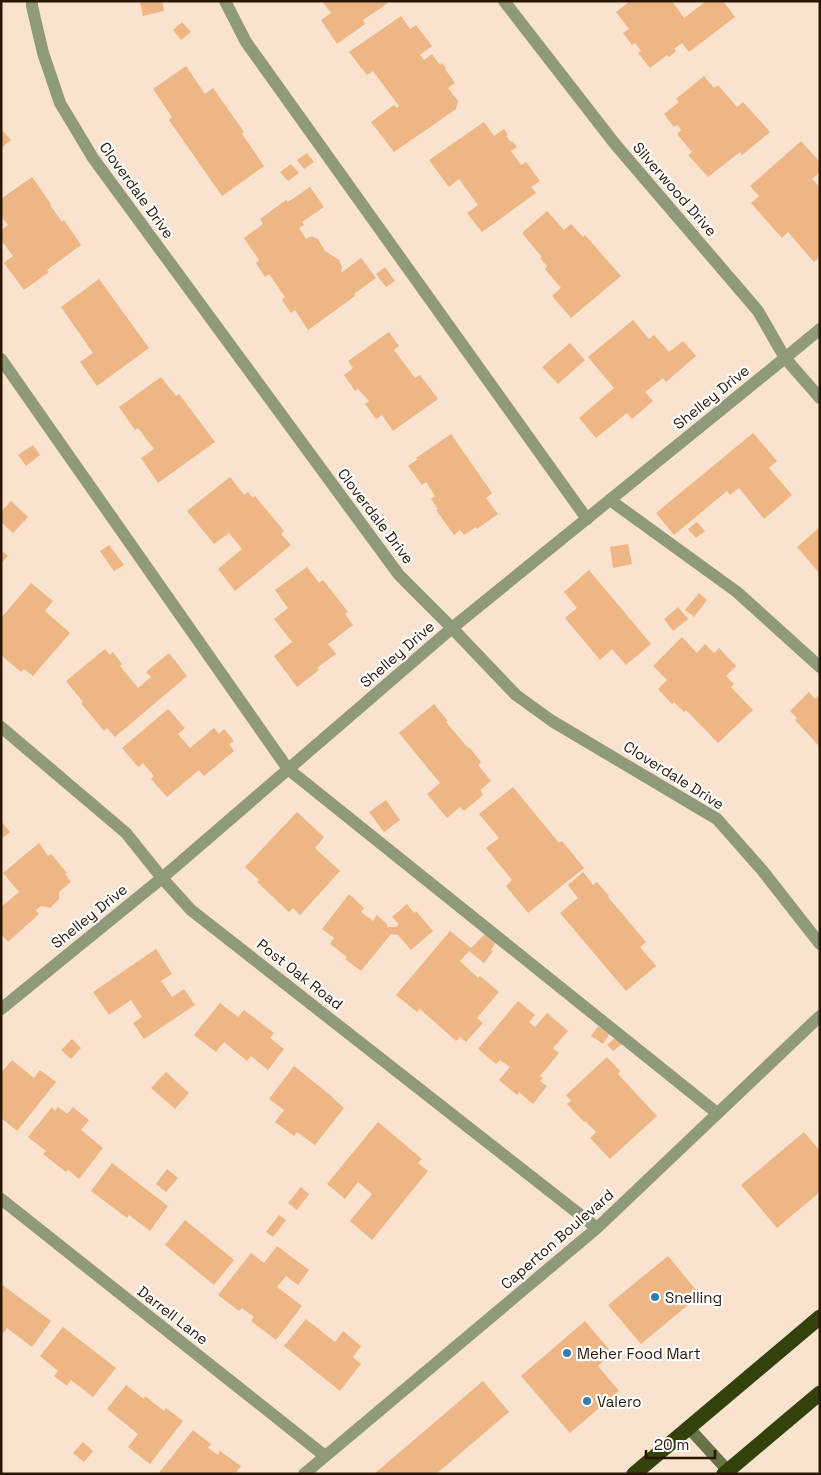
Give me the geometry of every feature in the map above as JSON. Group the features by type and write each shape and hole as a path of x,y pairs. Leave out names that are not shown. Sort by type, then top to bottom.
{"highway":[{"path":"634,1474 820,1317"},
{"path":"727,1473 820,1393"}],"street":[{"name":"Cloverdale Drive","path":"32,1 43,54 60,103 93,158 399,575 516,695 552,722 717,819 762,870 820,944"},
{"path":"224,1 246,42 587,519"},
{"name":"Silverwood Drive","path":"504,1 615,144 758,311 785,358 820,398"},
{"name":"Shelley Drive","path":"1,1009 162,878 452,628 820,329"},
{"path":"1,359 288,769 717,1113"},
{"path":"610,500 737,592 820,667"},
{"name":"Post Oak Road","path":"1,727 126,833 162,878 191,910 597,1228"},
{"name":"Caperton Boulevard","path":"304,1474 597,1228 820,1016"},
{"name":"Darrell Lane","path":"1,1199 326,1456"},
{"path":"688,1427 727,1473"}],"building":[{"path":"140,1 162,1 164,11 143,16"},
{"path":"322,1 386,1 388,3 363,20 365,24 337,44 321,20 331,13"},
{"path":"630,1 672,1 684,18 706,1 723,1 735,17 689,52 682,43 674,49 676,51 669,57 667,55 650,68 638,53 641,51 635,43 632,45 623,33 629,29 616,12"},
{"path":"401,16 410,29 416,25 432,46 420,55 424,60 432,54 440,65 442,63 455,83 448,88 458,101 456,109 394,152 371,122 394,105 397,108 399,106 373,71 367,75 349,52"},
{"path":"182,22 191,32 181,40 173,30"},
{"path":"186,66 205,94 213,88 244,132 242,134 264,166 222,196 169,120 172,117 153,89"},
{"path":"704,76 714,88 718,85 737,107 743,102 770,132 742,155 740,152 708,177 688,155 692,152 677,134 681,130 677,125 674,127 664,114 679,102 676,99"},
{"path":"484,122 494,136 504,129 508,135 506,136 517,147 511,151 521,165 526,162 540,181 531,187 536,193 482,232 467,213 478,205 459,179 449,187 429,160"},
{"path":"1,129 11,140 1,148"},
{"path":"801,141 820,162 820,172 812,179 820,187 820,257 814,262 788,232 782,238 751,203 759,196 750,186"},
{"path":"307,153 314,162 304,169 297,160"},
{"path":"291,164 299,173 288,181 280,172"},
{"path":"32,177 62,222 64,220 81,245 24,290 4,263 13,256 1,240 1,230 8,225 1,216 1,199"},
{"path":"310,187 324,207 302,222 304,225 299,228 306,239 312,236 318,239 325,251 339,260 342,267 341,273 361,258 376,278 354,294 355,296 308,330 295,310 291,313 282,300 285,297 269,274 265,277 256,263 259,260 244,238 263,224 260,219 286,200 288,202"},
{"path":"547,211 564,230 571,224 583,237 585,235 621,276 571,318 552,296 561,288 545,269 547,266 540,258 542,257 522,233"},
{"path":"385,267 395,281 386,287 376,274"},
{"path":"99,279 149,348 97,386 80,362 93,353 61,307"},
{"path":"633,320 649,339 654,335 669,352 683,341 696,356 666,382 663,378 645,392 653,401 632,419 627,413 596,438 579,418 614,388 588,357"},
{"path":"389,332 399,346 394,350 415,378 420,375 438,399 393,431 382,415 376,419 365,404 369,401 358,389 355,391 344,375 353,368 348,361"},
{"path":"570,343 585,360 558,384 542,367"},
{"path":"161,377 176,396 179,394 215,442 158,483 141,458 154,449 138,428 135,430 119,407"},
{"path":"753,433 777,461 769,468 792,495 764,519 739,488 730,495 727,491 674,535 656,513"},
{"path":"451,434 492,493 486,498 498,514 477,529 476,527 464,535 460,530 454,535 436,510 438,509 431,499 435,496 426,482 422,485 408,466 418,459 416,458"},
{"path":"33,445 40,455 26,466 18,455"},
{"path":"230,477 244,495 248,492 253,498 255,496 284,531 281,534 291,545 235,591 218,569 242,549 229,533 214,544 187,511"},
{"path":"11,501 28,517 13,533 1,522 1,512"},
{"path":"697,522 705,531 696,538 688,529"},
{"path":"820,527 820,574 797,547"},
{"path":"628,544 632,564 613,568 610,547"},
{"path":"109,545 124,565 114,571 100,551"},
{"path":"1,550 8,556 1,563"},
{"path":"307,567 319,583 323,580 348,612 345,614 353,625 328,644 336,654 317,668 319,670 297,687 274,656 292,642 274,619 288,608 275,590"},
{"path":"589,570 651,644 626,665 612,649 600,660 565,618 577,608 564,592"},
{"path":"31,583 53,601 45,611 70,633 33,676 24,669 21,672 1,655 1,618"},
{"path":"699,593 707,600 694,617 685,610"},
{"path":"678,607 688,619 673,631 664,619"},
{"path":"682,637 697,653 705,644 714,653 719,648 736,666 726,676 734,684 731,687 753,710 718,743 686,710 684,712 674,702 672,704 658,689 667,680 653,666"},
{"path":"105,649 110,655 113,652 122,664 120,666 138,688 151,677 146,672 169,653 187,676 115,737 107,728 104,731 66,681"},
{"path":"809,692 815,699 820,695 820,747 795,720 797,718 790,711"},
{"path":"434,704 447,720 446,722 481,762 478,765 491,781 480,790 483,795 464,811 460,807 447,818 427,794 440,783 399,733"},
{"path":"168,709 185,728 178,734 190,748 214,728 219,734 224,729 234,741 229,744 234,751 204,776 199,770 167,797 151,779 154,776 143,763 138,767 122,748"},
{"path":"513,787 559,843 562,841 584,868 528,913 506,886 512,880 486,848 499,838 479,814"},
{"path":"386,800 400,820 384,832 369,812"},
{"path":"297,812 324,837 315,848 340,871 300,915 293,908 289,912 257,882 259,880 245,867"},
{"path":"1,821 10,832 1,839"},
{"path":"39,843 48,856 51,854 67,873 65,874 71,882 59,892 59,899 50,908 41,906 36,910 39,914 8,942 1,934 1,907 19,892 3,873"},
{"path":"583,872 593,885 597,882 646,942 640,947 656,966 626,991 560,913 578,898 568,885"},
{"path":"349,894 364,908 361,912 373,921 377,915 387,924 387,927 396,927 399,924 392,917 407,904 414,913 416,911 433,931 411,950 398,935 391,934 361,971 330,944 334,938 322,929"},
{"path":"450,931 471,948 485,934 496,942 491,950 493,951 484,963 469,951 460,961 478,978 480,976 499,992 477,1018 483,1023 466,1042 460,1037 456,1041 420,1009 417,1012 396,995"},
{"path":"156,949 172,974 161,981 172,997 184,989 195,1005 144,1039 133,1023 142,1017 131,1000 109,1015 93,992"},
{"path":"518,1001 535,1015 529,1022 535,1027 547,1013 568,1031 553,1048 559,1053 540,1076 543,1078 540,1081 547,1086 533,1104 519,1092 517,1095 499,1080 510,1067 500,1060 496,1064 478,1049"},
{"path":"220,1003 238,1017 244,1010 274,1033 270,1038 284,1049 268,1070 251,1056 247,1061 224,1042 216,1052 194,1035"},
{"path":"598,1026 610,1033 603,1044 591,1036"},
{"path":"616,1037 622,1044 613,1051 607,1045"},
{"path":"72,1039 81,1048 71,1059 61,1050"},
{"path":"607,1057 620,1071 618,1074 657,1116 610,1159 590,1138 596,1132 567,1104 571,1101 566,1095"},
{"path":"12,1060 34,1078 40,1070 56,1082 17,1131 1,1118 1,1073"},
{"path":"294,1066 344,1108 315,1145 297,1132 294,1136 275,1122 284,1110 269,1099"},
{"path":"166,1072 189,1093 175,1109 151,1088"},
{"path":"52,1107 55,1111 58,1107 67,1114 73,1107 89,1120 81,1130 103,1148 79,1179 68,1170 66,1172 43,1154 46,1151 28,1137"},
{"path":"378,1122 422,1159 418,1163 428,1171 372,1240 350,1221 372,1194 358,1182 345,1199 327,1184"},
{"path":"804,1132 820,1151 820,1192 777,1228 741,1185"},
{"path":"112,1163 168,1206 150,1231 129,1215 127,1218 91,1191"},
{"path":"167,1169 178,1178 166,1192 156,1184"},
{"path":"301,1187 309,1194 297,1210 288,1203"},
{"path":"279,1215 286,1220 273,1237 266,1232"},
{"path":"185,1220 234,1260 214,1285 165,1245"},
{"path":"277,1246 309,1270 298,1285 286,1276 277,1287 302,1306 276,1340 251,1321 254,1317 242,1308 239,1311 218,1295 251,1253 264,1263"},
{"path":"668,1256 700,1295 641,1344 608,1305"},
{"path":"1,1284 51,1321 32,1347 7,1328 1,1336"},
{"path":"306,1319 335,1342 343,1331 361,1346 353,1357 361,1364 340,1391 284,1346"},
{"path":"585,1321 612,1353 598,1366 619,1391 570,1433 521,1376"},
{"path":"63,1327 116,1368 93,1397 71,1380 67,1386 54,1376 58,1371 40,1356"},
{"path":"483,1381 509,1412 436,1474 374,1474"},
{"path":"126,1385 144,1399 145,1396 164,1411 166,1408 183,1421 150,1464 128,1447 138,1434 107,1409"},
{"path":"193,1430 211,1444 208,1448 218,1455 220,1451 241,1466 235,1474 158,1474"},
{"path":"83,1442 93,1451 84,1462 73,1453"}],"place":[{"name":"Snelling","path":"655,1297"},
{"name":"Meher Food Mart","path":"567,1353"},
{"name":"Valero","path":"587,1401"}]}
